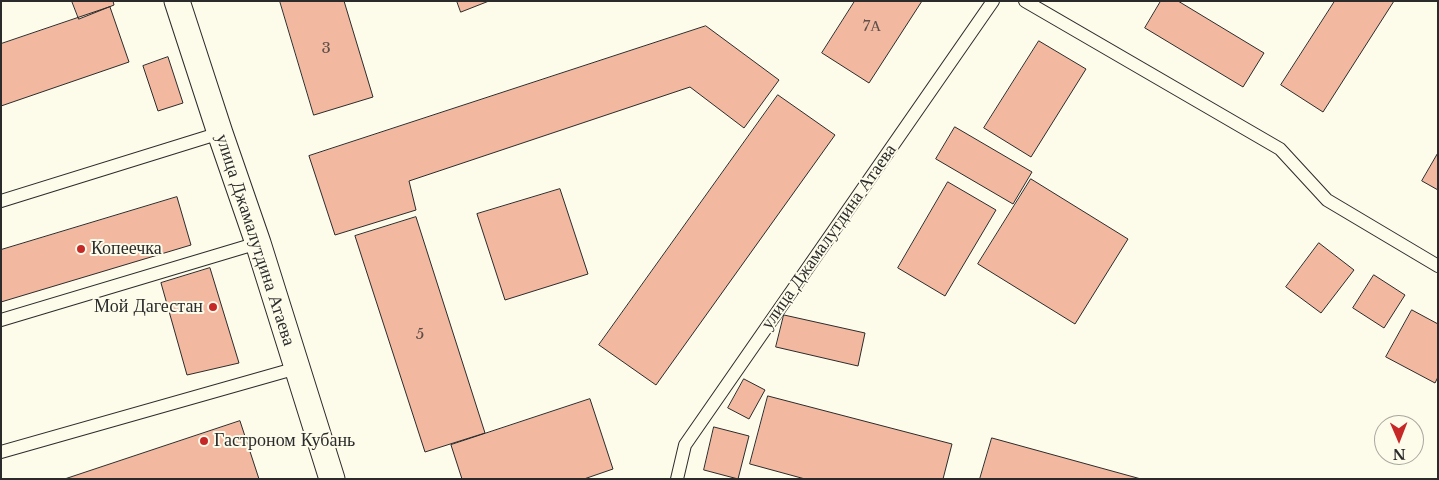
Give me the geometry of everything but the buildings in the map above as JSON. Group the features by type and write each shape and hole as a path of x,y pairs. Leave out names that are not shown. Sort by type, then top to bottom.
{"street":[{"name":"улица Джамалутдина Атаева","path":"178,1 258,244 332,479"}],"lane":[{"name":"улица Джамалутдина Атаева","path":"677,479 684,444 993,1"},
{"path":"1026,1 1280,149 1327,200 1438,266"},
{"path":"1,201 220,133"},
{"path":"1,320 258,244"},
{"path":"1,452 297,368"}],"place":[{"name":"Копеечка","path":"81,249"},
{"name":"Мой Дагестан","path":"213,307"},
{"name":"Гастроном Кубань","path":"204,441"}]}
